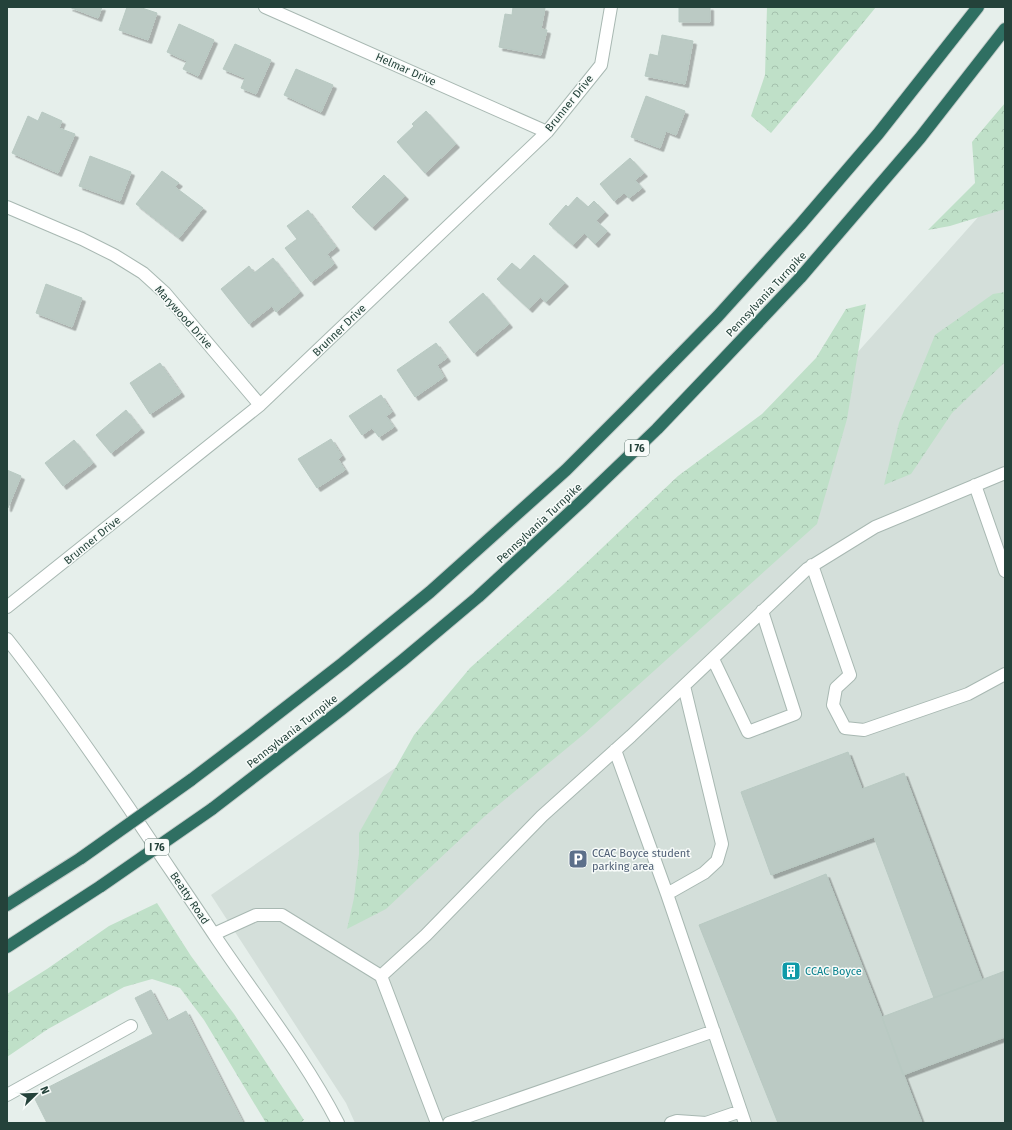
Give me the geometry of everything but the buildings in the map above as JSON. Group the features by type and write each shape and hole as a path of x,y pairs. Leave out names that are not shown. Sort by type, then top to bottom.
{"highway":[{"name":"Pennsylvania Turnpike","path":"7,905 81,858 253,734 430,592 576,460 718,316 800,225 878,134 978,7"},
{"name":"Pennsylvania Turnpike","path":"7,947 101,886 212,809 342,709 478,597 657,429 805,272 920,138 1005,29"}],"street":[{"name":"Helmar Drive","path":"266,7 547,132"},
{"name":"Brunner Drive","path":"7,607 260,405 547,132 601,65 611,7"},
{"name":"Marywood Drive","path":"7,207 95,245 143,273 165,293 260,405"},
{"path":"381,976 426,935 542,816 713,659 807,569 875,527 1005,473"},
{"path":"975,485 1005,571"},
{"path":"812,565 850,675 836,688 833,705 845,728 864,730 968,694 1005,674"},
{"path":"713,659 748,732 796,714 762,611"},
{"name":"Beatty Road","path":"7,639 31,669 88,748 292,1046 338,1123"},
{"path":"667,894 704,873 717,861 722,844 684,686"},
{"path":"615,750 667,894 745,1123"},
{"path":"214,934 256,915 282,915 381,976 437,1123"},
{"path":"7,1095 130,1026"},
{"path":"449,1123 714,1031"},
{"path":"671,1123 677,1121 706,1123 741,1110"}],"shaded area":[{"path":"1005,187 1005,1123 355,1123 346,1103 211,895 504,693 766,455"}],"green space":[{"path":"767,7 876,7 771,133 751,116 765,75"},
{"path":"1005,103 1005,209 950,226 928,230 975,183 972,142"},
{"path":"1005,292 1005,362 952,413 911,474 884,485 899,423 935,335 993,294"},
{"path":"866,304 847,419 817,524 584,734 485,816 386,909 347,929 354,898 359,854 359,833 414,735 470,668 563,585 678,476 762,414 816,358 846,309"},
{"path":"157,903 191,956 234,1014 304,1120 300,1123 266,1123 204,1020 180,988 152,979 124,987 48,1029 7,1057 7,994 47,969 109,926"}],"place":[{"name":"CCAC Boyce student parking area","path":"578,859"},
{"name":"CCAC Boyce","path":"791,971"}]}
